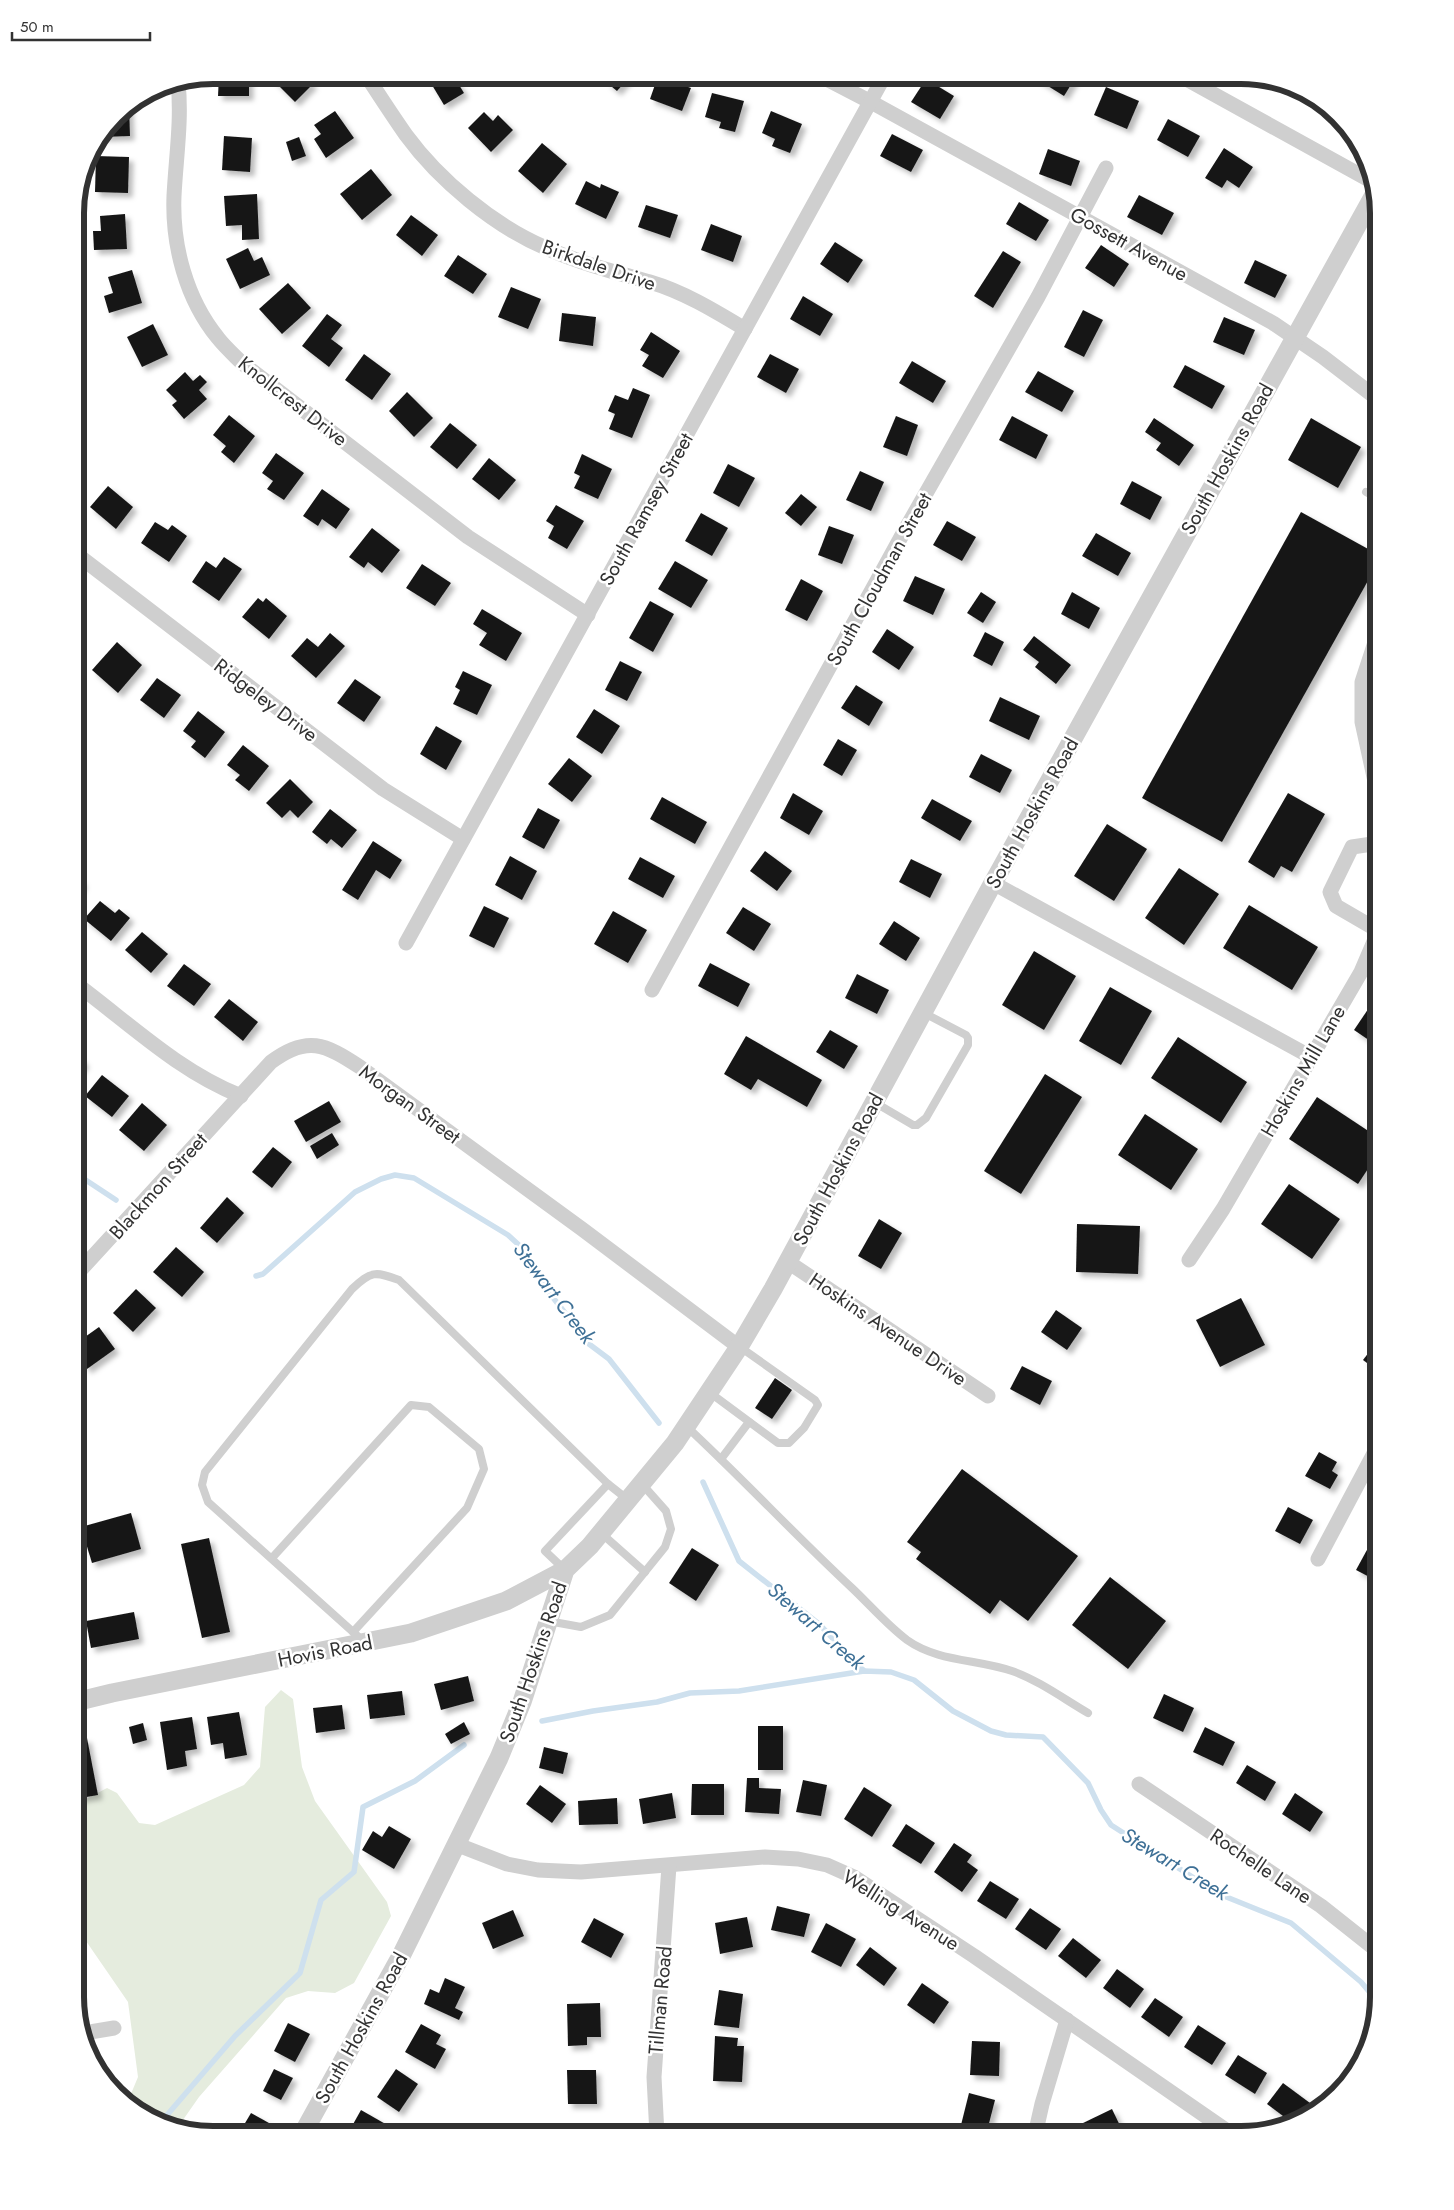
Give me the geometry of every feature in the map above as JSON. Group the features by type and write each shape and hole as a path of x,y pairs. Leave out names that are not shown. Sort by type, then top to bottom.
{"street":[{"name":"Birkdale Drive","path":"372,84 407,136 442,175 491,218 545,248 596,268 651,283 692,299 745,329"},
{"path":"836,84 871,102"},
{"name":"South Ramsey Street","path":"406,943 880,84"},
{"path":"1195,84 1366,178"},
{"name":"Knollcrest Drive","path":"178,89 180,123 174,197 175,230 189,287 200,312 218,338 242,363 468,537 588,616"},
{"name":"Gossett Avenue","path":"871,102 1273,323 1370,393"},
{"name":"South Cloudman Street","path":"652,990 901,537 1038,297 1106,168"},
{"name":"South Hoskins Road","path":"307,2126 402,1954 458,1845 522,1702 565,1570 601,1533 642,1484 686,1426 739,1346 788,1262 993,883 1369,203"},
{"name":"Ridgeley Drive","path":"84,560 383,789 463,839"},
{"path":"1370,658 1362,682 1362,722 1370,762"},
{"path":"1370,844 1352,847 1330,892 1336,906 1370,926"},
{"path":"993,883 1311,1057"},
{"name":"Hoskins Mill Lane","path":"1189,1260 1223,1209 1361,972 1370,952"},
{"path":"84,990 187,1069 213,1085 241,1096"},
{"name":"Morgan Street","path":"241,1096 271,1062 285,1052 309,1045 334,1050 574,1223 739,1346"},
{"name":"Blackmon Street","path":"84,1266 241,1096"},
{"name":"Hoskins Avenue Drive","path":"788,1262 988,1396"},
{"path":"1318,1559 1370,1461"},
{"name":"Hovis Road","path":"84,1700 359,1638 411,1633 506,1601 565,1570"},
{"name":"Rochelle Lane","path":"1139,1784 1321,1906 1370,1945"},
{"name":"Welling Avenue","path":"458,1845 507,1864 538,1870 581,1872 765,1857 798,1859 827,1865 854,1877 1067,2020 1220,2126"},
{"name":"Tillman Road","path":"657,2126 654,2077 669,1866"},
{"path":"1037,2126 1067,2020"},
{"path":"88,2031 114,2028"}],"lane":[{"path":"1366,492 1370,494"},
{"path":"874,1102 913,1125 918,1125 926,1118 968,1045 966,1035 923,1012"},
{"path":"272,1558 411,1405 429,1407 479,1449 484,1469 467,1508 359,1638 208,1502 202,1484 205,1472 352,1289 367,1275 381,1273 399,1280 608,1484 629,1500"},
{"path":"709,1392 778,1443 789,1443 804,1428 818,1405 815,1400 739,1346"},
{"path":"722,1459 749,1422"},
{"path":"686,1426 722,1459 809,1548 908,1640 942,1657 1013,1671 1088,1713"},
{"path":"565,1570 545,1551 608,1484"},
{"path":"548,1621 580,1627 610,1615 666,1547 671,1529 666,1511 642,1484"},
{"path":"601,1533 645,1572"}],"shaded area":[{"path":"281,1690 293,1699 302,1767 315,1801 387,1902 391,1916 354,1983 335,1993 308,1991 286,1998 199,2097 181,2122 179,2122 148,2109 130,2097 138,2077 128,2002 84,1938 84,1800 107,1788 117,1793 139,1823 155,1825 244,1785 260,1767 265,1707"}],"building":[{"path":"219,84 249,84 249,96 218,96"},
{"path":"277,84 313,84 295,102"},
{"path":"431,84 458,84 464,93 444,105"},
{"path":"608,84 623,84 617,91"},
{"path":"655,84 680,84 691,88 682,111 650,99"},
{"path":"923,84 934,84 954,96 940,119 911,102"},
{"path":"1045,84 1071,84 1064,96"},
{"path":"1106,87 1139,101 1127,129 1094,115"},
{"path":"712,93 744,101 735,132 719,128 721,122 705,117"},
{"path":"335,111 354,138 326,158 314,139 321,134 314,125"},
{"path":"771,111 802,124 790,153 772,146 775,139 762,133"},
{"path":"484,112 493,121 498,115 513,130 491,152 468,128"},
{"path":"129,115 130,136 109,137 121,121"},
{"path":"1168,119 1200,136 1188,157 1157,140"},
{"path":"892,134 923,150 911,172 880,156"},
{"path":"224,136 252,138 250,172 222,170"},
{"path":"299,137 306,156 292,161 286,142"},
{"path":"542,143 567,164 543,193 518,171"},
{"path":"1224,148 1253,167 1239,188 1227,180 1222,188 1205,178"},
{"path":"1048,149 1080,161 1071,186 1039,174"},
{"path":"97,156 129,157 128,193 95,192"},
{"path":"371,169 392,195 362,220 340,194"},
{"path":"586,181 600,188 601,184 619,192 606,219 575,204"},
{"path":"257,194 259,239 242,240 242,225 226,226 224,196"},
{"path":"1139,195 1174,213 1162,235 1127,217"},
{"path":"1019,202 1049,220 1036,241 1006,224"},
{"path":"646,205 678,215 670,238 638,227"},
{"path":"125,214 127,249 94,250 93,231 101,231 100,216"},
{"path":"411,215 438,235 422,256 396,235"},
{"path":"711,224 742,236 733,262 701,250"},
{"path":"835,242 863,260 848,283 820,264"},
{"path":"1101,245 1129,264 1114,287 1085,268"},
{"path":"248,248 254,261 262,257 270,275 240,289 226,259"},
{"path":"1003,251 1021,262 993,308 974,296"},
{"path":"458,255 487,274 473,294 444,276"},
{"path":"1255,260 1287,275 1275,298 1244,283"},
{"path":"132,270 142,303 109,313 104,296 113,293 108,277"},
{"path":"288,283 311,308 282,334 259,309"},
{"path":"511,287 541,299 528,329 498,317"},
{"path":"803,296 833,314 820,336 790,319"},
{"path":"1083,310 1103,320 1084,357 1064,347"},
{"path":"562,313 596,317 593,346 559,341"},
{"path":"327,314 342,325 331,339 343,348 329,367 302,346"},
{"path":"1224,317 1255,330 1244,355 1213,342"},
{"path":"153,324 168,355 142,367 127,337"},
{"path":"651,332 680,351 663,378 642,366 649,355 640,350"},
{"path":"364,354 391,374 372,400 345,380"},
{"path":"770,354 799,369 786,393 757,377"},
{"path":"912,361 946,381 933,403 899,383"},
{"path":"1185,365 1225,386 1212,409 1173,387"},
{"path":"1038,371 1074,391 1062,412 1025,392"},
{"path":"185,372 193,381 200,375 207,382 199,390 207,399 184,419 172,405 177,401 166,390"},
{"path":"633,388 650,395 632,438 609,429 615,414 608,411 615,395 628,400"},
{"path":"407,392 433,418 414,437 389,411"},
{"path":"229,415 255,436 234,463 221,452 226,446 213,435"},
{"path":"896,416 918,425 907,456 883,447"},
{"path":"1012,416 1048,435 1036,459 999,440"},
{"path":"1154,418 1194,445 1179,466 1156,450 1161,443 1145,432"},
{"path":"1311,418 1361,447 1338,488 1288,460"},
{"path":"450,423 477,445 457,469 430,447"},
{"path":"276,453 304,473 284,500 267,489 273,481 262,473"},
{"path":"582,454 612,469 598,499 574,488 580,476 574,473"},
{"path":"489,458 516,480 499,500 472,479"},
{"path":"728,464 755,478 739,507 713,493"},
{"path":"860,471 884,482 871,511 846,500"},
{"path":"1132,481 1162,497 1150,520 1120,504"},
{"path":"108,486 133,507 116,529 90,507"},
{"path":"322,489 350,509 336,529 322,519 318,526 303,516"},
{"path":"801,494 817,507 801,526 785,513"},
{"path":"556,505 584,521 567,549 548,538 554,526 546,521"},
{"path":"1301,512 1370,550 1370,577 1222,842 1142,798"},
{"path":"701,513 728,528 712,556 685,541"},
{"path":"947,521 976,537 962,561 933,545"},
{"path":"155,522 168,530 172,525 187,536 169,562 141,543"},
{"path":"829,526 854,535 842,564 818,555"},
{"path":"372,528 400,550 382,573 368,562 364,568 349,557"},
{"path":"1096,533 1131,553 1118,576 1082,556"},
{"path":"224,557 242,569 219,601 192,582 206,561 216,568"},
{"path":"675,561 708,580 691,608 658,589"},
{"path":"422,564 451,583 435,606 406,588"},
{"path":"915,576 945,589 933,615 903,601"},
{"path":"801,579 823,591 807,621 785,610"},
{"path":"981,592 996,602 983,623 967,613"},
{"path":"1072,592 1100,608 1089,629 1061,614"},
{"path":"258,598 263,602 266,598 287,616 269,639 242,617"},
{"path":"650,601 674,614 653,652 629,638"},
{"path":"482,609 522,633 506,661 479,645 487,633 473,624"},
{"path":"887,629 914,647 899,670 872,652"},
{"path":"985,632 1004,642 992,666 973,656"},
{"path":"330,633 345,646 316,678 291,656 307,638 318,647"},
{"path":"1034,636 1071,665 1056,684 1035,667 1039,662 1023,650"},
{"path":"117,642 142,665 118,693 92,670"},
{"path":"620,661 642,672 627,701 605,690"},
{"path":"463,671 492,685 477,715 453,704 460,690 455,687"},
{"path":"157,678 181,695 164,718 140,700"},
{"path":"355,679 381,697 364,722 337,703"},
{"path":"856,685 883,702 869,726 841,708"},
{"path":"1000,697 1040,716 1029,740 989,721"},
{"path":"594,709 620,726 602,754 576,737"},
{"path":"198,711 225,732 205,758 191,747 196,741 183,731"},
{"path":"436,726 462,741 446,770 420,754"},
{"path":"838,739 857,750 842,776 823,765"},
{"path":"243,745 269,766 249,791 235,780 240,775 227,765"},
{"path":"981,754 1012,770 1000,793 969,777"},
{"path":"569,758 592,776 572,802 548,784"},
{"path":"290,779 313,802 298,818 290,810 282,818 266,803"},
{"path":"793,793 823,811 809,835 780,818"},
{"path":"1288,793 1325,814 1292,872 1281,866 1274,878 1248,862"},
{"path":"662,797 707,822 695,844 650,819"},
{"path":"932,799 972,821 960,841 921,818"},
{"path":"538,808 560,820 544,849 522,837"},
{"path":"330,809 357,830 342,848 331,839 327,844 312,832"},
{"path":"1107,824 1147,849 1114,901 1074,876"},
{"path":"373,841 402,860 390,879 376,870 358,900 342,890"},
{"path":"765,851 792,871 777,891 750,871"},
{"path":"510,856 537,871 522,900 495,885"},
{"path":"640,857 675,876 663,898 628,879"},
{"path":"911,859 942,874 930,898 899,882"},
{"path":"1179,868 1219,894 1184,945 1145,918"},
{"path":"100,901 115,913 119,909 130,918 111,941 84,919"},
{"path":"1249,905 1318,947 1292,990 1223,948"},
{"path":"484,906 509,918 494,948 469,936"},
{"path":"743,907 771,924 754,951 726,933"},
{"path":"613,911 647,930 628,963 594,944"},
{"path":"894,921 920,938 906,961 879,944"},
{"path":"142,932 168,954 151,973 125,950"},
{"path":"1034,951 1076,976 1044,1030 1002,1005"},
{"path":"710,963 750,984 738,1007 698,986"},
{"path":"184,964 211,984 194,1006 167,986"},
{"path":"857,974 889,990 877,1014 845,998"},
{"path":"1110,987 1152,1011 1121,1065 1079,1041"},
{"path":"229,999 258,1022 243,1041 214,1017"},
{"path":"1370,1006 1370,1041 1354,1030"},
{"path":"830,1030 858,1046 844,1069 816,1052"},
{"path":"746,1036 822,1080 807,1107 758,1079 751,1090 724,1074"},
{"path":"1178,1037 1247,1082 1221,1123 1151,1078"},
{"path":"1045,1074 1082,1097 1021,1194 984,1171"},
{"path":"102,1075 129,1096 112,1117 85,1096"},
{"path":"1317,1097 1370,1132 1370,1166 1358,1184 1289,1139"},
{"path":"329,1101 341,1122 306,1142 294,1121"},
{"path":"142,1103 167,1125 144,1151 119,1130"},
{"path":"1145,1114 1198,1149 1171,1190 1118,1155"},
{"path":"332,1133 339,1145 317,1159 310,1146"},
{"path":"273,1147 292,1162 272,1188 252,1172"},
{"path":"1289,1184 1340,1219 1312,1259 1261,1224"},
{"path":"227,1197 244,1213 217,1243 200,1228"},
{"path":"879,1219 902,1233 881,1269 858,1256"},
{"path":"1077,1224 1140,1226 1138,1274 1076,1272"},
{"path":"176,1247 204,1272 182,1297 153,1272"},
{"path":"136,1289 156,1308 133,1332 113,1313"},
{"path":"1241,1298 1265,1345 1220,1367 1196,1320"},
{"path":"1056,1310 1082,1328 1067,1350 1041,1332"},
{"path":"99,1327 115,1349 87,1369 84,1365 84,1338"},
{"path":"1370,1351 1370,1365 1363,1360"},
{"path":"1022,1366 1052,1381 1040,1405 1010,1389"},
{"path":"775,1378 792,1390 772,1419 755,1408"},
{"path":"1319,1452 1337,1462 1332,1471 1338,1475 1330,1489 1305,1476"},
{"path":"962,1469 1078,1556 1028,1621 1000,1600 990,1614 916,1559 921,1552 907,1542"},
{"path":"1288,1507 1313,1520 1300,1544 1275,1531"},
{"path":"131,1513 141,1549 92,1563 84,1537 84,1526"},
{"path":"209,1538 230,1632 202,1638 181,1544"},
{"path":"692,1548 719,1565 696,1601 669,1583"},
{"path":"1368,1548 1370,1549 1370,1577 1356,1570"},
{"path":"1110,1577 1166,1621 1128,1669 1072,1625"},
{"path":"134,1612 139,1639 91,1648 86,1621"},
{"path":"468,1676 474,1701 441,1710 434,1684"},
{"path":"402,1691 405,1715 370,1719 367,1695"},
{"path":"1164,1694 1194,1708 1183,1732 1153,1718"},
{"path":"342,1705 345,1729 316,1733 313,1708"},
{"path":"239,1712 247,1755 225,1759 223,1743 211,1745 207,1717"},
{"path":"192,1717 197,1749 185,1751 187,1766 167,1770 160,1722"},
{"path":"464,1722 470,1734 451,1744 445,1734"},
{"path":"143,1723 147,1740 133,1744 129,1727"},
{"path":"758,1726 783,1726 783,1770 758,1770"},
{"path":"1205,1727 1235,1742 1223,1766 1193,1752"},
{"path":"84,1738 87,1738 98,1795 84,1797"},
{"path":"544,1747 568,1753 563,1774 539,1768"},
{"path":"1247,1765 1276,1782 1265,1801 1236,1783"},
{"path":"747,1778 759,1778 759,1788 781,1789 779,1814 745,1812"},
{"path":"803,1780 827,1785 821,1816 796,1812"},
{"path":"692,1784 724,1784 724,1815 691,1815"},
{"path":"540,1785 566,1804 552,1823 526,1804"},
{"path":"864,1787 892,1805 872,1837 844,1819"},
{"path":"672,1793 676,1818 643,1824 639,1799"},
{"path":"1295,1793 1323,1812 1310,1832 1282,1814"},
{"path":"617,1798 618,1824 579,1825 578,1801"},
{"path":"906,1824 935,1843 921,1864 892,1846"},
{"path":"389,1826 411,1839 394,1869 362,1850 373,1831 382,1837"},
{"path":"954,1843 972,1855 967,1862 978,1870 962,1892 934,1872"},
{"path":"990,1881 1019,1899 1006,1919 977,1901"},
{"path":"777,1906 810,1914 804,1937 771,1930"},
{"path":"1030,1908 1061,1929 1046,1950 1015,1929"},
{"path":"513,1910 524,1936 493,1949 482,1923"},
{"path":"747,1917 753,1947 720,1954 715,1923"},
{"path":"594,1918 624,1934 611,1958 581,1942"},
{"path":"826,1923 856,1939 841,1967 811,1952"},
{"path":"1073,1938 1101,1960 1086,1978 1058,1956"},
{"path":"870,1947 897,1968 884,1986 856,1965"},
{"path":"1117,1969 1144,1989 1130,2008 1103,1988"},
{"path":"445,1978 465,1987 455,2008 463,2012 459,2020 424,2004 430,1989 439,1993"},
{"path":"922,1983 949,2002 934,2024 907,2005"},
{"path":"719,1990 743,1994 739,2028 714,2025"},
{"path":"1155,1998 1183,2017 1169,2037 1141,2017"},
{"path":"600,2003 601,2037 587,2037 587,2045 568,2046 567,2004"},
{"path":"288,2023 310,2034 295,2062 274,2051"},
{"path":"421,2024 441,2035 436,2044 446,2049 435,2069 405,2052"},
{"path":"1198,2025 1226,2043 1212,2065 1184,2047"},
{"path":"715,2036 738,2038 737,2046 744,2046 742,2082 713,2081"},
{"path":"972,2041 1000,2042 999,2076 970,2075"},
{"path":"1238,2055 1267,2073 1255,2094 1225,2075"},
{"path":"274,2069 293,2078 281,2100 263,2091"},
{"path":"396,2069 418,2084 399,2112 377,2097"},
{"path":"567,2070 596,2070 597,2104 568,2104"},
{"path":"1283,2083 1310,2103 1305,2109 1286,2118 1267,2104"},
{"path":"969,2093 995,2100 988,2126 961,2126"},
{"path":"1112,2109 1120,2126 1082,2126 1081,2124"},
{"path":"361,2110 389,2126 352,2126"},
{"path":"251,2113 269,2123 268,2126 243,2126"}],"waterway":[{"name":"Stewart Creek","path":"256,1276 263,1274 355,1192 381,1179 395,1175 414,1178 508,1235 520,1246 548,1291 589,1344 609,1359 659,1423"},
{"name":"Stewart Creek","path":"84,1179 116,1200"},
{"name":"Stewart Creek","path":"703,1482 739,1561 819,1624 864,1671"},
{"name":"Stewart Creek","path":"542,1721 593,1711 657,1702 690,1693 739,1691 864,1671 891,1672 914,1680 953,1711 991,1731 1006,1735 1043,1737 1088,1783 1101,1810 1111,1825 1219,1894 1291,1923 1361,1982 1370,1993"},
{"path":"165,2117 235,2036 300,1973 321,1900 354,1872 363,1807 415,1781 464,1745"}]}
